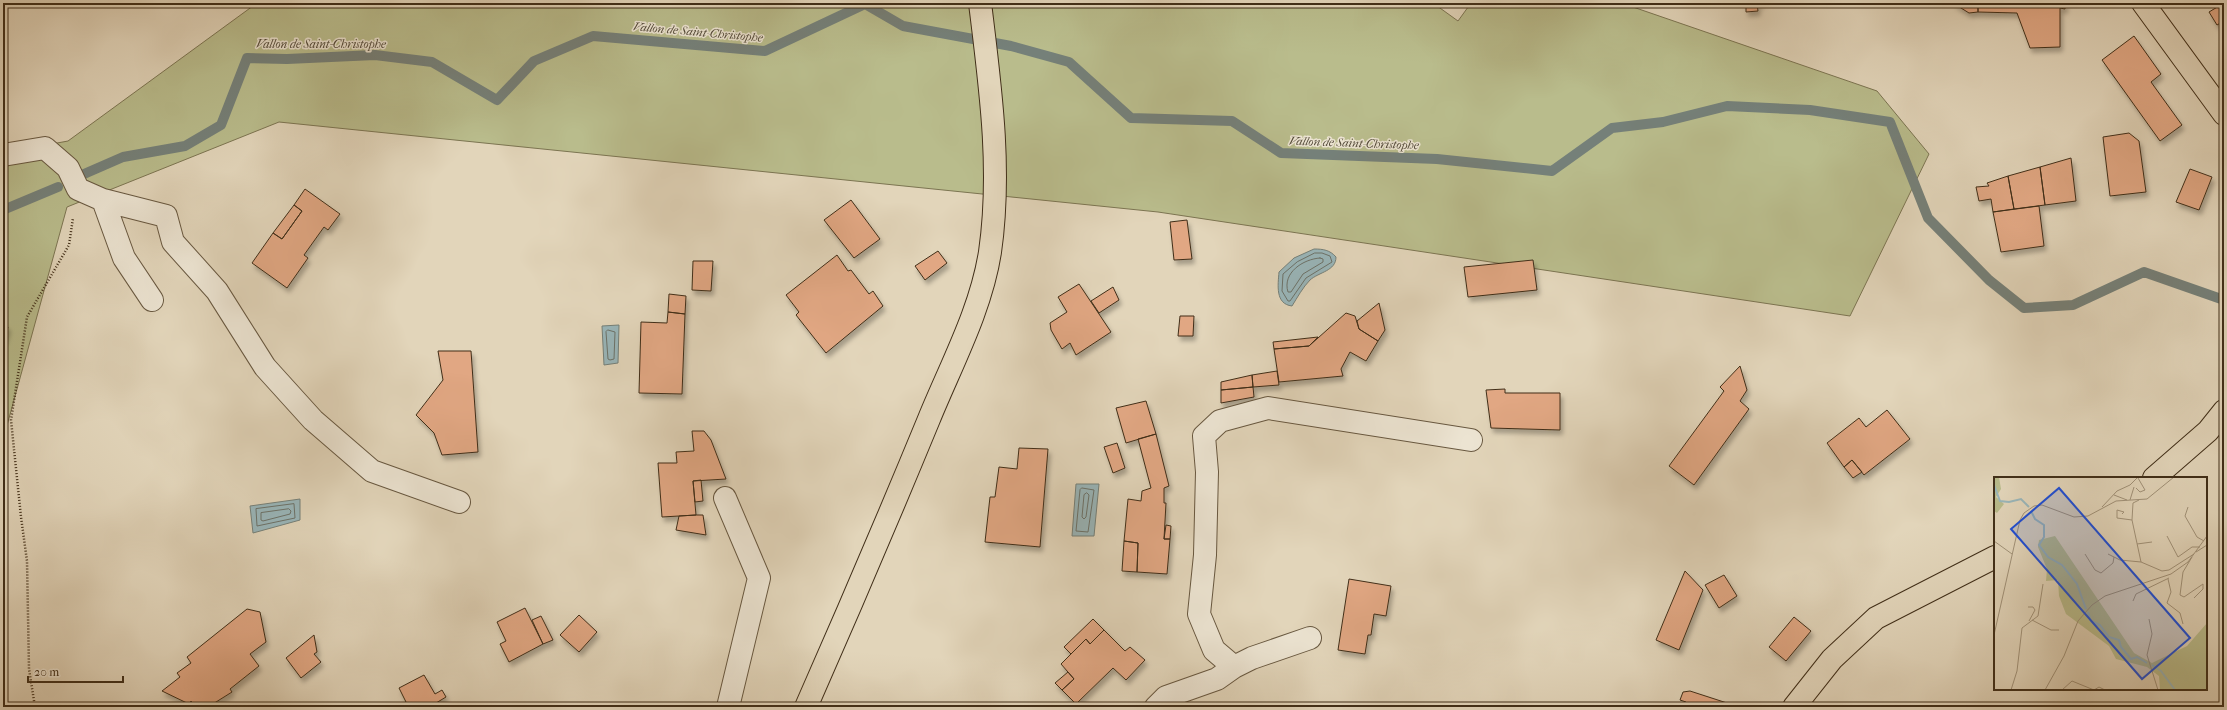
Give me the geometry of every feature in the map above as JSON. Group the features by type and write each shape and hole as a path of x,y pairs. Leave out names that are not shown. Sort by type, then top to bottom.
{"main road":[{"path":"806,707 852,604 976,307 990,253 995,200 994,138 990,83 980,3"},
{"path":"2143,3 2224,114"},
{"path":"2155,477 2208,431 2224,411"},
{"path":"1794,707 1832,659 1876,618 1994,558"}],"street":[{"path":"3,155 45,148 68,168 78,189 103,200 166,216 173,242 217,292 265,367 313,420 372,471 459,502"},
{"path":"103,200 124,258 152,300"},
{"path":"1234,667 1214,650 1199,614 1205,555 1207,472 1204,436 1220,421 1268,408 1470,440"},
{"path":"725,498 759,578 728,707"},
{"path":"1156,707 1166,697 1217,679 1234,667 1252,658 1310,638"}],"path":[{"path":"35,707 29,669 27,561 11,420 27,317 69,245 78,189"}],"green space":[{"path":"257,3 1433,3 1458,21 1471,3 1629,3 1633,7 1877,91 1929,154 1850,316 1158,212 279,122 67,207 3,440 3,153 68,141"}],"water":[{"path":"1314,249 1329,251 1336,257 1335,262 1326,271 1310,280 1292,306 1283,302 1279,293 1279,272 1294,258"},
{"path":"619,325 618,363 604,365 602,326"},
{"path":"1076,484 1099,484 1094,536 1072,536"},
{"path":"300,499 300,520 253,533 250,506"}],"building":[{"path":"1742,3 1762,4 1757,4 1758,11 1746,12 1746,4"},
{"path":"1953,3 1978,3 1978,12 1969,13"},
{"path":"1978,3 2065,3 2065,9 2060,8 2060,47 2030,48 2017,13 1978,12"},
{"path":"2224,3 2224,21 2217,25 2209,12"},
{"path":"2134,36 2161,74 2151,82 2182,125 2160,141 2102,60"},
{"path":"2129,133 2139,141 2146,192 2110,196 2103,137"},
{"path":"2071,158 2076,201 2045,205 2040,167"},
{"path":"2040,167 2045,205 2014,209 2008,176"},
{"path":"2190,169 2212,177 2199,210 2176,202"},
{"path":"2008,176 2014,209 1993,212 1991,199 1979,201 1976,187 1989,186 1987,183"},
{"path":"305,189 340,214 328,230 324,227 304,255 308,258 287,288 252,263 273,233 282,239 302,211 294,205"},
{"path":"851,200 880,239 854,258 824,220"},
{"path":"294,205 302,211 282,239 273,233"},
{"path":"2039,206 2044,246 2001,252 1993,212"},
{"path":"1187,220 1192,259 1174,260 1170,222"},
{"path":"938,251 947,263 925,280 915,266"},
{"path":"837,255 848,271 851,270 869,294 873,291 883,306 826,353 796,315 799,312 786,295"},
{"path":"1533,260 1537,290 1468,297 1464,267"},
{"path":"693,261 713,261 711,291 692,290"},
{"path":"1079,284 1111,332 1076,355 1070,343 1062,349 1051,330 1050,323 1067,312 1058,297"},
{"path":"1113,287 1119,300 1099,313 1091,301"},
{"path":"669,294 686,296 685,314 668,312"},
{"path":"1379,303 1385,330 1378,341 1359,329 1357,321"},
{"path":"668,312 685,314 682,394 639,393 641,322 667,323"},
{"path":"1346,313 1355,316 1359,329 1378,341 1366,361 1350,352 1341,369 1343,376 1279,382 1274,349 1309,346"},
{"path":"1180,316 1194,316 1193,336 1178,336"},
{"path":"3,323 8,327 4,341 3,340"},
{"path":"1318,337 1309,346 1274,349 1273,342"},
{"path":"438,351 471,351 478,452 442,455 434,433 416,415 443,380"},
{"path":"1740,366 1747,390 1740,401 1749,409 1694,485 1669,466 1724,391 1720,387"},
{"path":"1277,371 1279,385 1253,387 1252,375"},
{"path":"1252,375 1253,387 1221,390 1221,382"},
{"path":"1253,387 1254,397 1221,403 1221,390"},
{"path":"1505,389 1505,393 1560,393 1560,430 1491,428 1486,390"},
{"path":"1146,401 1156,434 1126,443 1116,408"},
{"path":"1887,410 1910,439 1864,475 1852,460 1844,467 1827,443 1859,418 1866,427"},
{"path":"692,431 704,431 711,440 726,479 693,481 696,515 662,517 658,463 677,463 676,452 694,451"},
{"path":"1156,434 1169,486 1164,488 1164,503 1166,503 1164,539 1170,539 1167,574 1137,572 1138,543 1124,541 1128,499 1141,501 1142,491 1151,488 1138,439"},
{"path":"1117,443 1125,468 1113,473 1104,447"},
{"path":"1019,448 1048,449 1040,547 985,542 990,497 995,497 999,467 1017,469"},
{"path":"1852,460 1862,472 1853,478 1844,467"},
{"path":"701,480 703,501 695,502 693,481"},
{"path":"703,515 706,535 676,530 679,516"},
{"path":"1166,525 1171,526 1170,539 1164,539"},
{"path":"1124,541 1138,543 1137,572 1122,571"},
{"path":"1685,571 1703,590 1679,650 1656,640"},
{"path":"1724,575 1737,596 1719,608 1705,585"},
{"path":"1349,579 1391,586 1386,616 1374,614 1371,635 1368,635 1365,654 1338,650"},
{"path":"525,608 543,644 509,662 500,644 506,641 497,622"},
{"path":"247,609 260,612 266,642 250,654 259,666 230,689 232,692 208,707 196,707 191,701 189,704 162,691 180,677 177,673 191,663 187,657"},
{"path":"579,615 597,632 579,652 560,635"},
{"path":"541,616 553,640 543,644 532,620"},
{"path":"1794,617 1811,631 1786,661 1769,647"},
{"path":"1093,619 1104,630 1090,644 1086,639 1071,654 1064,647"},
{"path":"1104,630 1125,651 1130,647 1145,660 1126,680 1113,668 1076,704 1062,690 1074,679 1061,664 1086,639 1090,644"},
{"path":"314,635 317,652 314,654 321,662 301,678 286,658"},
{"path":"1068,672 1074,679 1062,690 1055,683"},
{"path":"424,675 435,694 442,690 446,697 436,703 437,707 395,707 406,702 399,688"},
{"path":"1690,691 1727,703 1726,707 1684,707 1686,702 1680,700 1683,692"}],"waterway":[{"name":"Vallon de Saint-Christophe","path":"84,174 123,157 185,146 221,125 247,58 287,59 375,55 432,62 497,100 534,61 593,36 765,51 865,4 903,26 1011,46 1069,62 1131,118 1232,121 1281,153 1437,159 1552,171 1612,128 1663,122 1727,106 1810,110 1890,122 1928,218 1989,280 2024,308 2073,305 2144,272 2224,300"},
{"name":"Vallon de Saint-Christophe","path":"3,210 58,187"}]}
